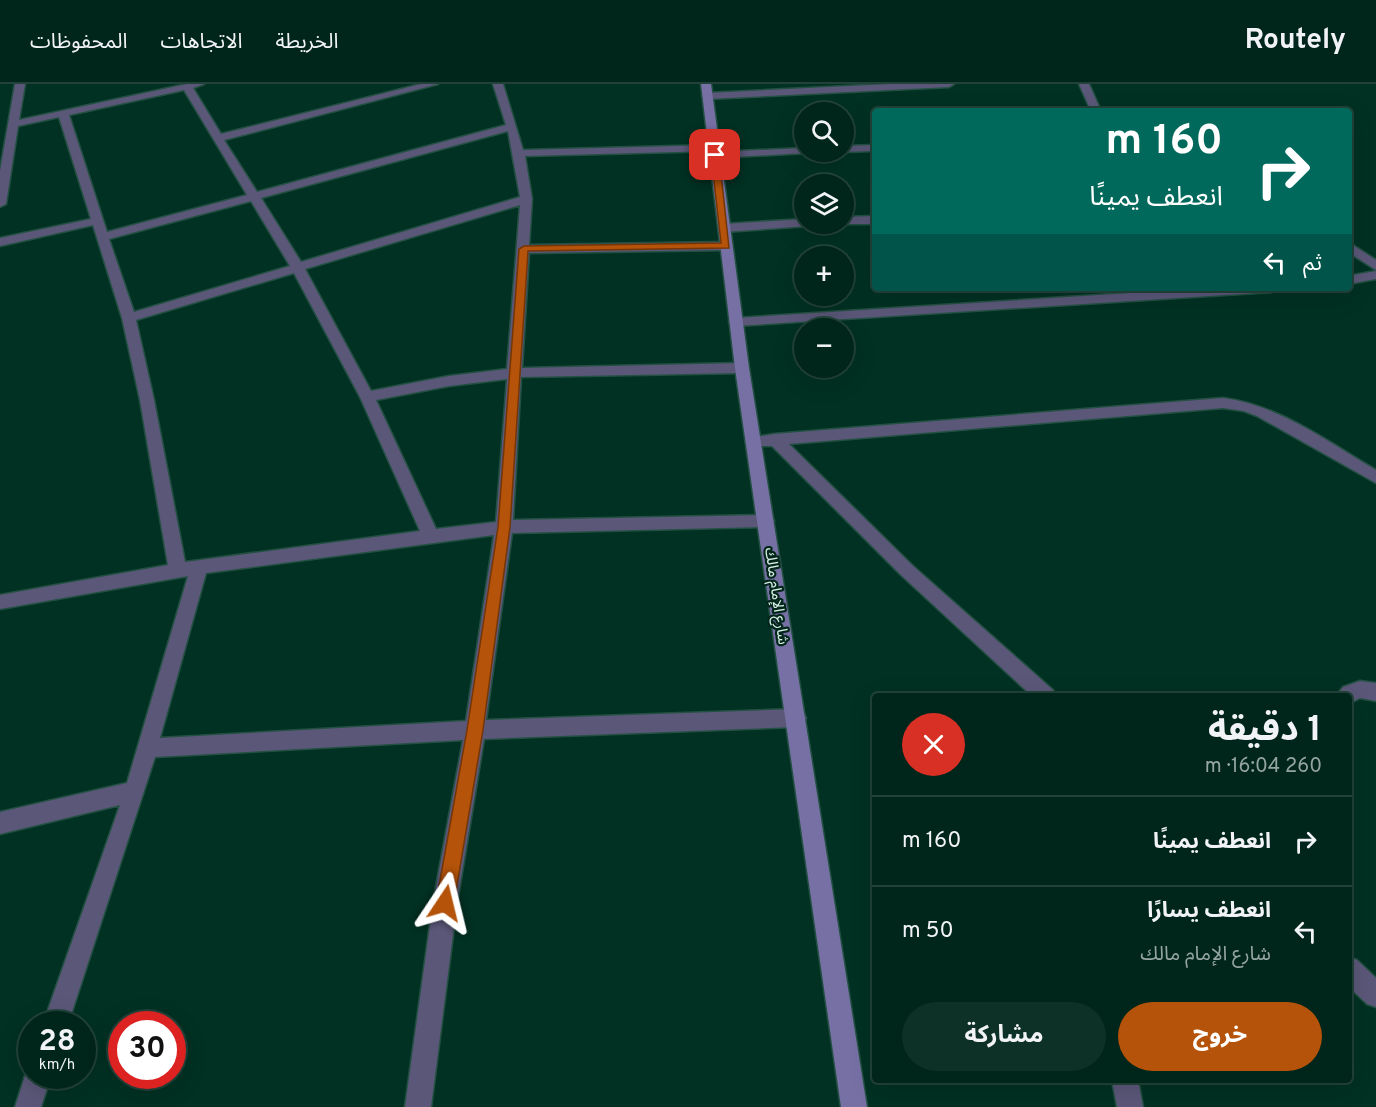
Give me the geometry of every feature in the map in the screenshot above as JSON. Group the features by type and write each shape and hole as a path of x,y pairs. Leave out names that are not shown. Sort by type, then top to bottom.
{"street":[{"path":"0,204 20,84"},
{"path":"14,124 63,114 159,88 187,87 198,84"},
{"path":"218,138 433,84"},
{"path":"418,1107 445,903 475,730 504,527 526,199 512,127 498,84"},
{"path":"706,90 949,84"},
{"path":"1084,84 1095,108"},
{"path":"187,87 298,268 367,397 431,537"},
{"name":"شارع الإمام مالك","path":"706,90 742,368 854,1107"},
{"path":"60,1011 148,748 189,569 129,318 63,114"},
{"path":"102,237 512,127"},
{"path":"854,149 872,148"},
{"path":"518,153 794,151"},
{"path":"129,318 526,199"},
{"path":"854,221 872,220"},
{"path":"0,242 97,221"},
{"path":"524,249 725,237 794,226"},
{"path":"1352,249 1376,266"},
{"path":"1352,279 1376,275"},
{"path":"736,322 1225,291"},
{"path":"367,397 449,381 515,373 742,368"},
{"path":"754,442 1223,403 1246,406 1262,412 1376,477"},
{"path":"774,439 842,511 933,597 1043,693"},
{"path":"0,602 189,569 504,527 766,521"},
{"path":"1350,693 1362,688 1376,692"},
{"path":"148,748 475,730 796,718"},
{"path":"0,823 135,791"},
{"path":"1352,973 1376,995"},
{"path":"1126,1083 1130,1107"},
{"path":"27,1107 33,1089"}],"route":[{"path":"445,903 475,730 504,527 524,249 726,246 715,155"}]}
